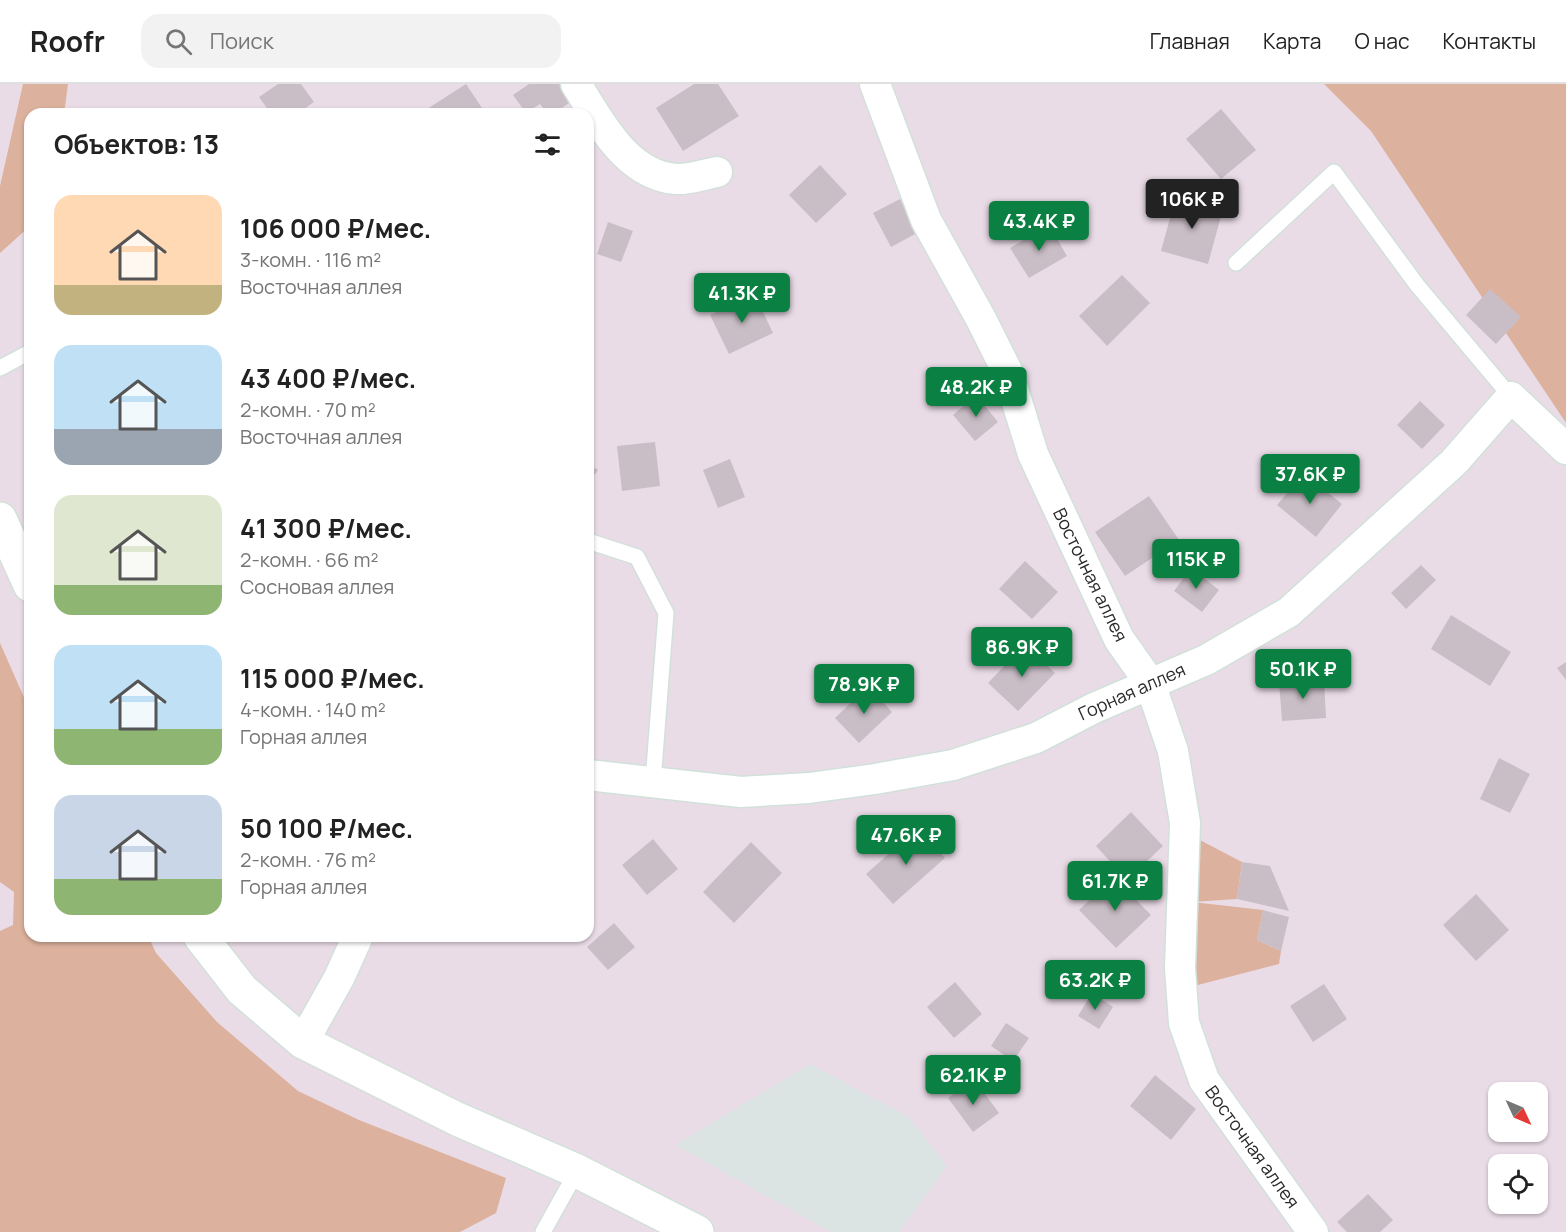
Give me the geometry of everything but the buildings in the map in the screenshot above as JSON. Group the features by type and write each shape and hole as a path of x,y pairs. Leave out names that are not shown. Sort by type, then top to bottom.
{"main road":[{"path":"0,519 24,572"},
{"path":"205,942 242,990 303,1042 457,1119 577,1171 698,1232"}],"street":[{"path":"576,84 591,108"},
{"name":"Восточная аллея","path":"875,84 926,220 1008,373 1033,454 1119,639 1150,683 1173,751 1185,823 1180,968 1184,1023 1204,1080 1313,1232"},
{"path":"594,113 625,154 646,171 678,180 717,171"},
{"path":"1511,397 1566,449"},
{"name":"Горная аллея","path":"594,776 741,792 809,788 953,765 1036,738 1094,708 1206,660 1289,612 1454,462 1511,397"},
{"path":"303,1042 339,978 355,942"}],"lane":[{"path":"1236,263 1334,172 1417,285 1511,397"},
{"path":"0,368 24,355"},
{"path":"594,543 637,557 666,613 653,782"},
{"path":"543,1232 577,1171"}],"shaded area":[{"path":"23,84 68,84 65,108 24,108 24,231 0,253 0,186"},
{"path":"1324,84 1566,84 1566,423 1371,131"},
{"path":"0,643 24,697 24,942 151,942 156,953 217,1022 298,1091 359,1120 506,1178 496,1213 460,1232 0,1232 0,931 13,925 14,892 0,882"},
{"path":"1196,838 1242,862 1237,899 1192,902 1263,910 1257,940 1281,951 1279,964 1194,986 1187,901"},
{"path":"810,1064 909,1117 947,1166 899,1232 831,1232 675,1145"}]}
